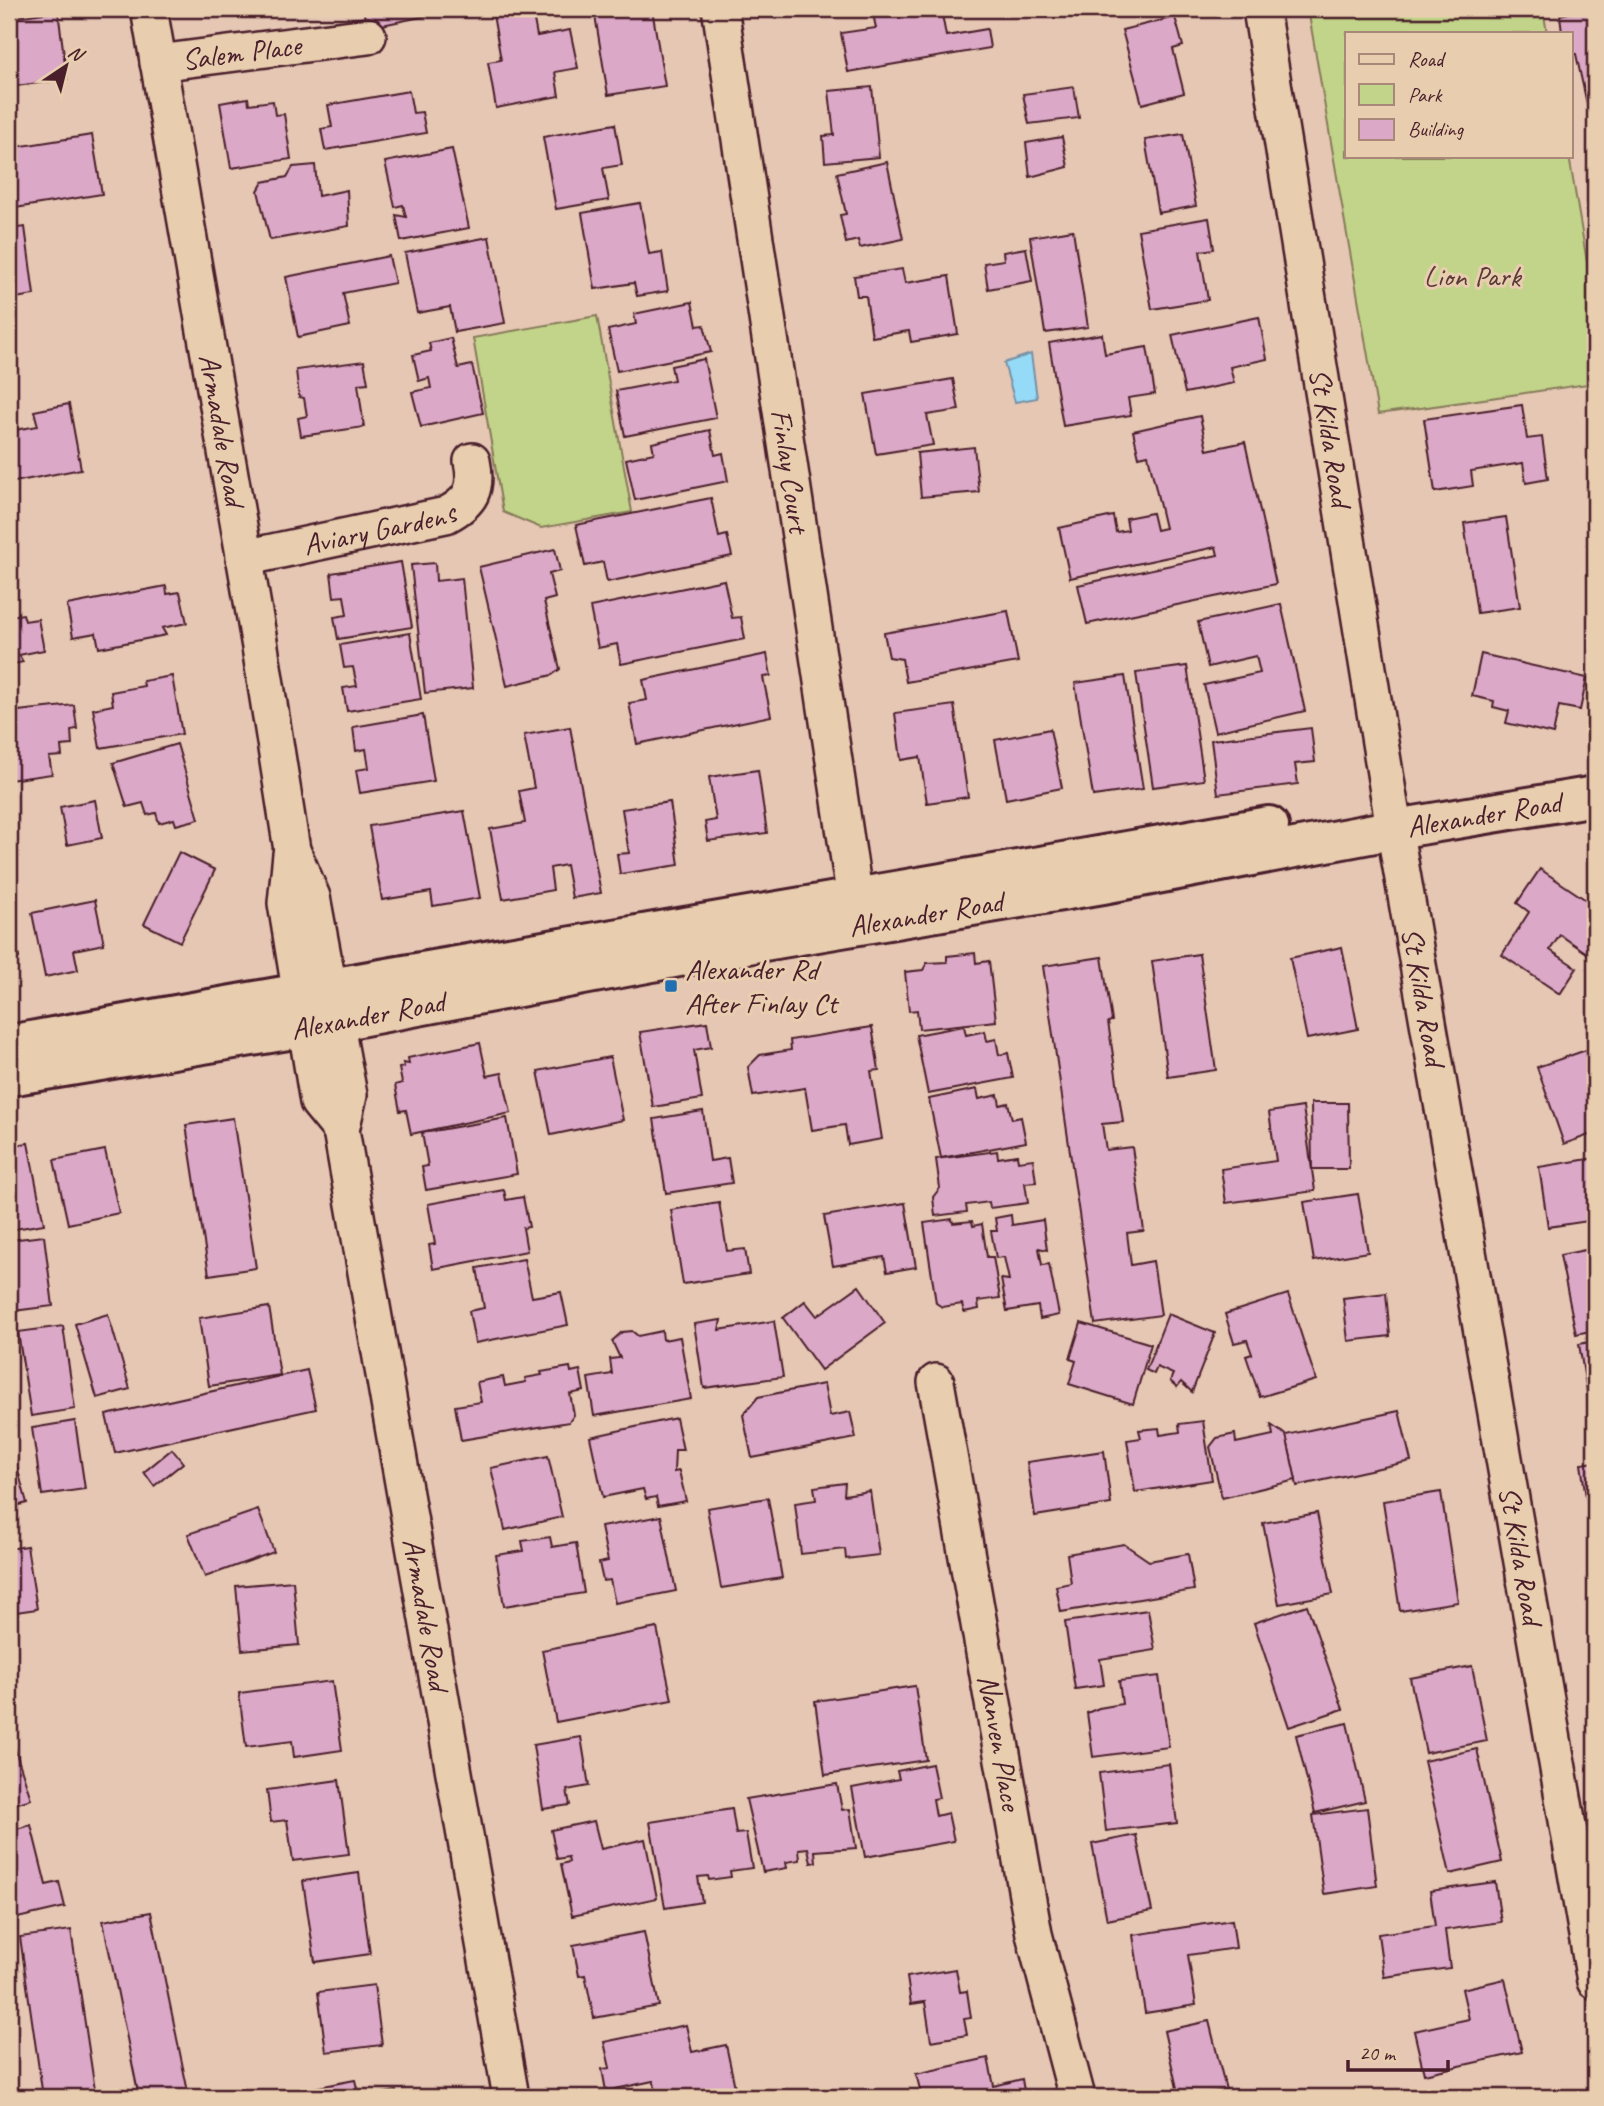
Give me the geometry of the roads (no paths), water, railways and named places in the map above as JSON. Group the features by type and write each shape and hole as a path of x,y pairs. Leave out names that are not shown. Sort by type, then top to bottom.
{"main road":[{"name":"Alexander Road","path":"9,1076 317,1007 1393,816 1595,769"},
{"name":"Alexander Road","path":"1393,816 1595,796"},
{"name":"Alexander Road","path":"9,1045 317,1007"}],"street":[{"name":"Armadale Road","path":"149,9 292,850 286,904 317,1007 349,1095 341,1130 511,2097"},
{"name":"St Kilda Road","path":"1261,9 1393,816 1595,1982"},
{"name":"Finlay Court","path":"721,15 856,912"},
{"name":"Salem Place","path":"158,63 368,36"},
{"name":"Aviary Gardens","path":"244,558 446,515 463,506 472,494 476,480 472,461"},
{"name":"Nanven Place","path":"936,1382 1034,1934 1077,2097"}],"water":[{"path":"1031,354 1037,398 1015,402 1004,363"}],"place":[{"name":"Alexander Rd After Finlay Ct","path":"671,986"}],"park label":[{"name":"Lion Park","path":"1472,276"}]}
